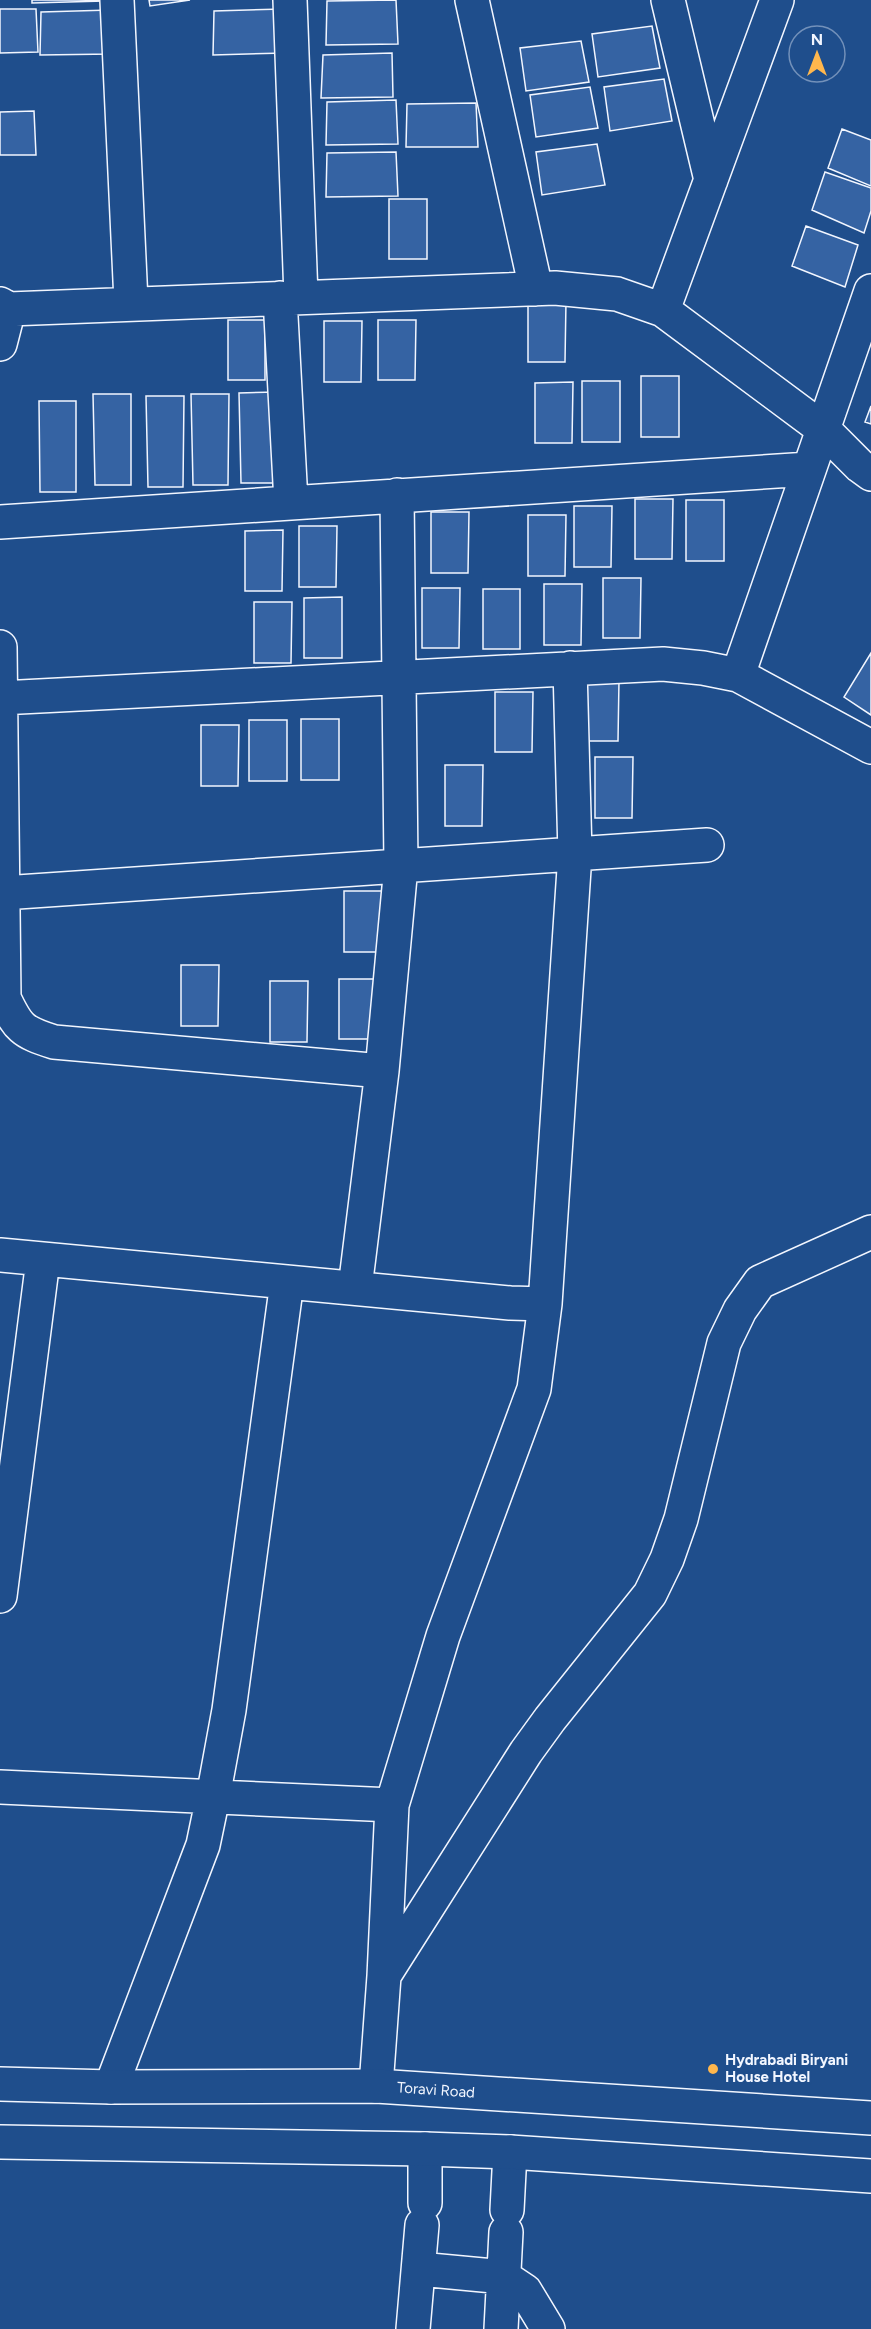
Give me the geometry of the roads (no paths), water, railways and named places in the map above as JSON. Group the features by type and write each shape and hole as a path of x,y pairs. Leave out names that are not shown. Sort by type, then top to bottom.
{"main road":[{"path":"117,0 131,302"},
{"path":"290,0 291,502"},
{"path":"472,0 536,289"},
{"path":"668,0 711,180"},
{"path":"663,310 777,0"},
{"path":"0,344 4,306 555,288 617,294 663,310 823,429 871,474"},
{"path":"738,675 871,291"},
{"path":"0,522 809,469"},
{"path":"355,1288 382,1071 401,866 397,495"},
{"path":"0,646 4,998 16,1023 32,1035 54,1042 382,1071"},
{"path":"1,698 663,664 704,668 738,675 871,747"},
{"path":"376,2086 392,1805 443,1636 534,1389 545,1304 575,854 570,668"},
{"path":"3,893 707,845"},
{"path":"384,1976 526,1752 650,1594 668,1559 681,1520 724,1343 740,1310 760,1282 871,1232"},
{"path":"0,1255 510,1303 545,1304"},
{"path":"0,1596 43,1260"},
{"path":"111,2087 203,1845 229,1710 287,1282"},
{"path":"0,1787 392,1805"},
{"name":"Toravi Road","path":"0,2084 111,2087 376,2086 871,2118"},
{"path":"0,2142 510,2152 871,2176"},
{"path":"413,2329 424,2214 425,2149"},
{"path":"501,2329 510,2152"},
{"path":"419,2269 504,2277 525,2291 548,2329"}],"place":[{"name":"Hydrabadi Biryani House Hotel","path":"713,2069"}]}
